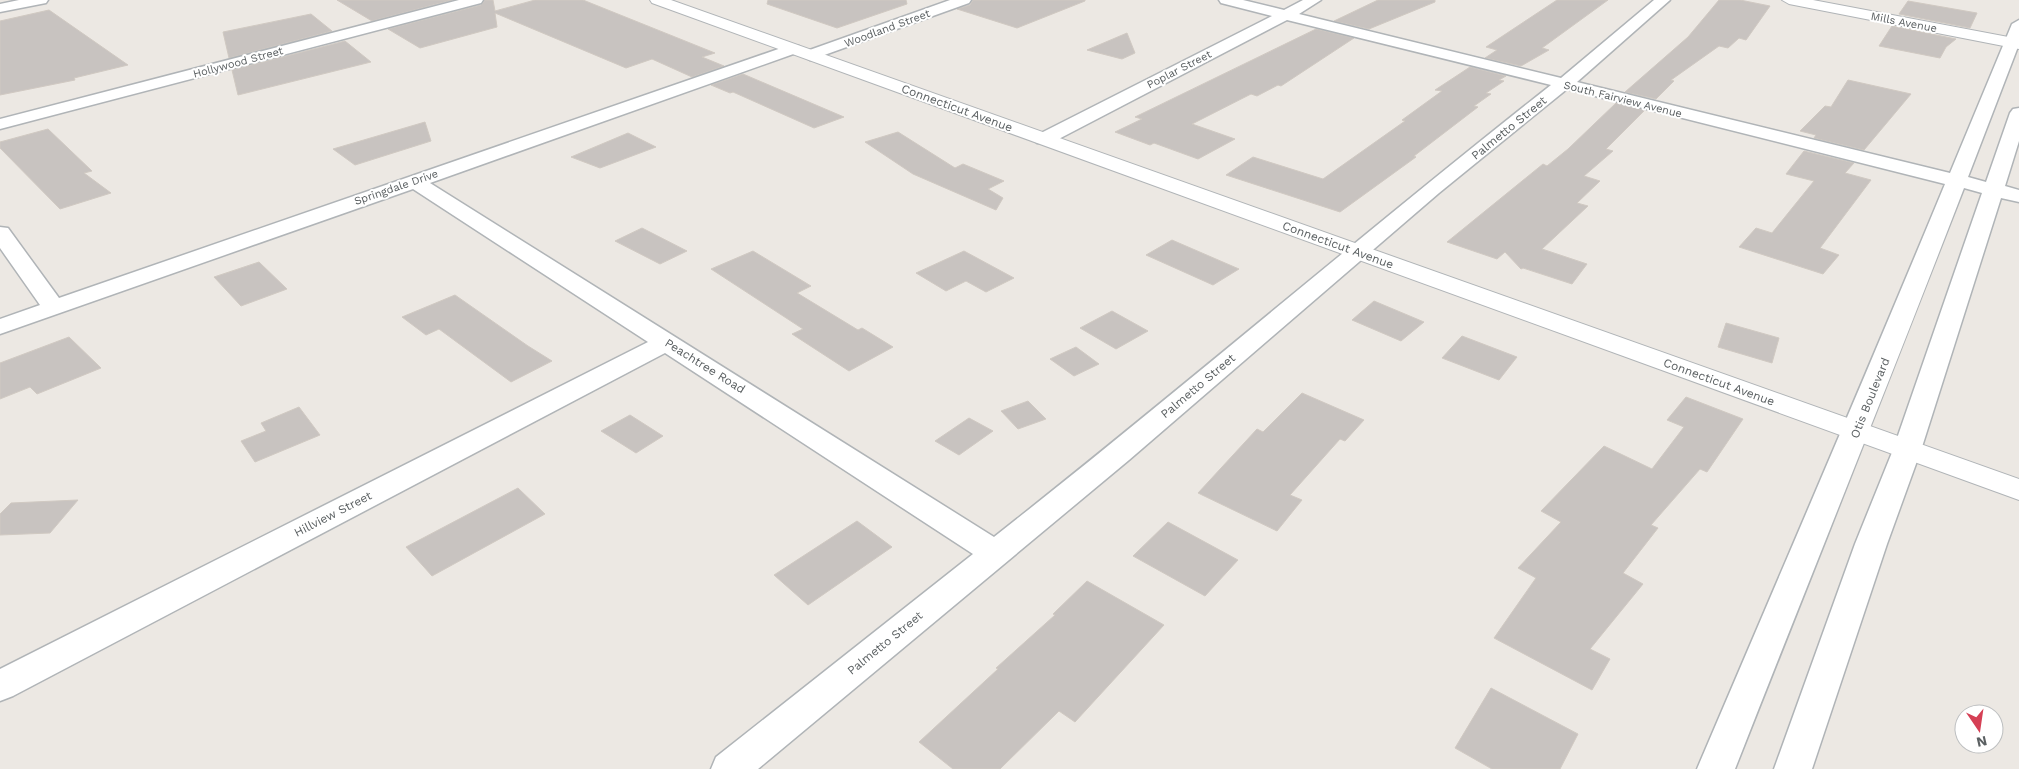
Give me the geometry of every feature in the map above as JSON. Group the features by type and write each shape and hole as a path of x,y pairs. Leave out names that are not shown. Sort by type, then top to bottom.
{"street":[{"path":"0,8 41,0"},
{"name":"Hollywood Street","path":"0,124 476,0"},
{"name":"Connecticut Avenue","path":"658,0 2019,490"},
{"name":"Woodland Street","path":"801,52 964,0"},
{"name":"South Fairview Avenue","path":"1226,0 2019,196"},
{"name":"Poplar Street","path":"1044,140 1314,0"},
{"name":"Palmetto Street","path":"730,769 1119,453 1357,252 1564,84 1663,0"},
{"name":"Mills Avenue","path":"1789,0 2016,37"},
{"name":"Mills Avenue","path":"1821,0 2016,37"},
{"name":"Otis Boulevard","path":"1716,769 1817,522 1857,432 1956,181 2016,37"},
{"name":"Springdale Drive","path":"0,327 414,181 801,52"},
{"path":"1793,769 1871,544 1907,450 2019,113"},
{"name":"Peachtree Road","path":"414,181 542,265 773,408 995,553"},
{"path":"0,233 54,308"},
{"name":"Hillview Street","path":"0,686 667,342"}],"building":[{"path":"337,0 452,0 372,21"},
{"path":"485,0 493,0 495,11 535,0 583,0 715,53 702,57 724,66 692,77 652,59 626,68 495,13 497,27 420,48 388,29 481,5"},
{"path":"768,0 906,0 907,4 837,28 767,4"},
{"path":"973,0 1085,1 1017,28 957,9 970,5"},
{"path":"1378,0 1435,0 1435,2 1369,29 1334,21"},
{"path":"1557,0 1608,0 1542,48 1549,50 1521,66 1485,58 1497,50 1486,47"},
{"path":"1719,0 1740,0 1770,6 1746,40 1739,38 1728,48 1719,46 1671,80 1674,81 1656,99 1625,92 1688,37"},
{"path":"1908,1 1977,13 1970,28 1899,14"},
{"path":"49,10 128,65 74,78 75,80 0,95 0,21"},
{"path":"311,14 332,31 229,58 223,32"},
{"path":"1892,26 1956,39 1946,47 1940,58 1879,46"},
{"path":"1316,29 1354,38 1281,86 1278,85 1257,96 1251,94 1192,124 1235,139 1198,159 1154,143 1150,145 1115,132 1142,119 1135,117"},
{"path":"1127,33 1135,53 1122,59 1087,50"},
{"path":"345,41 371,62 238,95 232,70"},
{"path":"1470,67 1506,76 1499,80 1504,81 1486,93 1491,94 1474,106 1478,107 1414,156 1416,157 1340,212 1226,175 1253,157 1323,179 1405,121 1402,120 1442,91 1435,90"},
{"path":"743,74 844,117 814,128 733,92 730,93 711,85"},
{"path":"1848,80 1911,94 1864,150 1814,138 1816,135 1800,131 1825,106 1831,107"},
{"path":"1616,103 1645,110 1606,149 1613,151 1584,176 1600,181 1577,203 1588,206 1542,249 1587,264 1572,284 1523,268 1521,269 1505,252 1497,259 1447,242 1543,164 1547,166 1568,149"},
{"path":"425,122 431,141 355,165 333,149"},
{"path":"48,129 92,171 84,173 111,193 60,209 0,148 0,142"},
{"path":"898,132 955,168 963,164 1004,181 988,189 1003,198 996,210 913,174 865,142"},
{"path":"628,133 656,147 600,168 571,157"},
{"path":"1804,151 1854,163 1845,173 1871,180 1820,248 1839,255 1823,274 1739,247 1756,228 1772,233 1814,181 1786,174"},
{"path":"642,228 687,251 660,264 615,241"},
{"path":"1172,240 1239,269 1213,285 1146,255"},
{"path":"753,251 811,286 797,293 858,330 862,328 893,347 849,371 792,334 803,329 711,269"},
{"path":"964,251 1014,278 986,292 966,281 946,291 916,273"},
{"path":"259,262 287,289 241,306 214,277"},
{"path":"455,295 552,361 511,382 439,329 426,335 402,317"},
{"path":"1374,301 1424,322 1401,341 1352,320"},
{"path":"1112,311 1148,331 1116,349 1080,328"},
{"path":"1726,323 1779,338 1772,363 1718,347"},
{"path":"1462,336 1517,357 1499,380 1442,358"},
{"path":"69,337 101,368 37,394 30,387 0,399 0,363"},
{"path":"1076,347 1099,364 1074,376 1050,359"},
{"path":"1302,393 1364,420 1345,441 1340,439 1290,495 1302,500 1277,531 1198,493 1257,429 1263,432"},
{"path":"1686,397 1743,419 1707,472 1700,469 1651,525 1658,528 1623,573 1643,584 1590,649 1610,659 1592,690 1494,638 1536,578 1518,568 1561,522 1541,511 1604,446 1652,469 1684,427 1667,420"},
{"path":"1028,401 1046,419 1018,429 1001,411"},
{"path":"299,407 320,435 255,462 241,441 266,431 261,423"},
{"path":"630,415 663,436 636,453 601,431"},
{"path":"969,418 993,431 959,455 935,441"},
{"path":"518,488 545,514 432,576 406,547"},
{"path":"78,500 50,533 0,535 0,514 11,503"},
{"path":"857,521 892,547 808,605 774,575"},
{"path":"1168,522 1238,560 1205,596 1133,556"},
{"path":"1087,581 1164,625 1075,722 1059,711 1000,769 953,769 919,742 998,669 996,668 1055,615 1053,614"},
{"path":"1491,688 1578,734 1560,769 1492,769 1455,748"}]}
